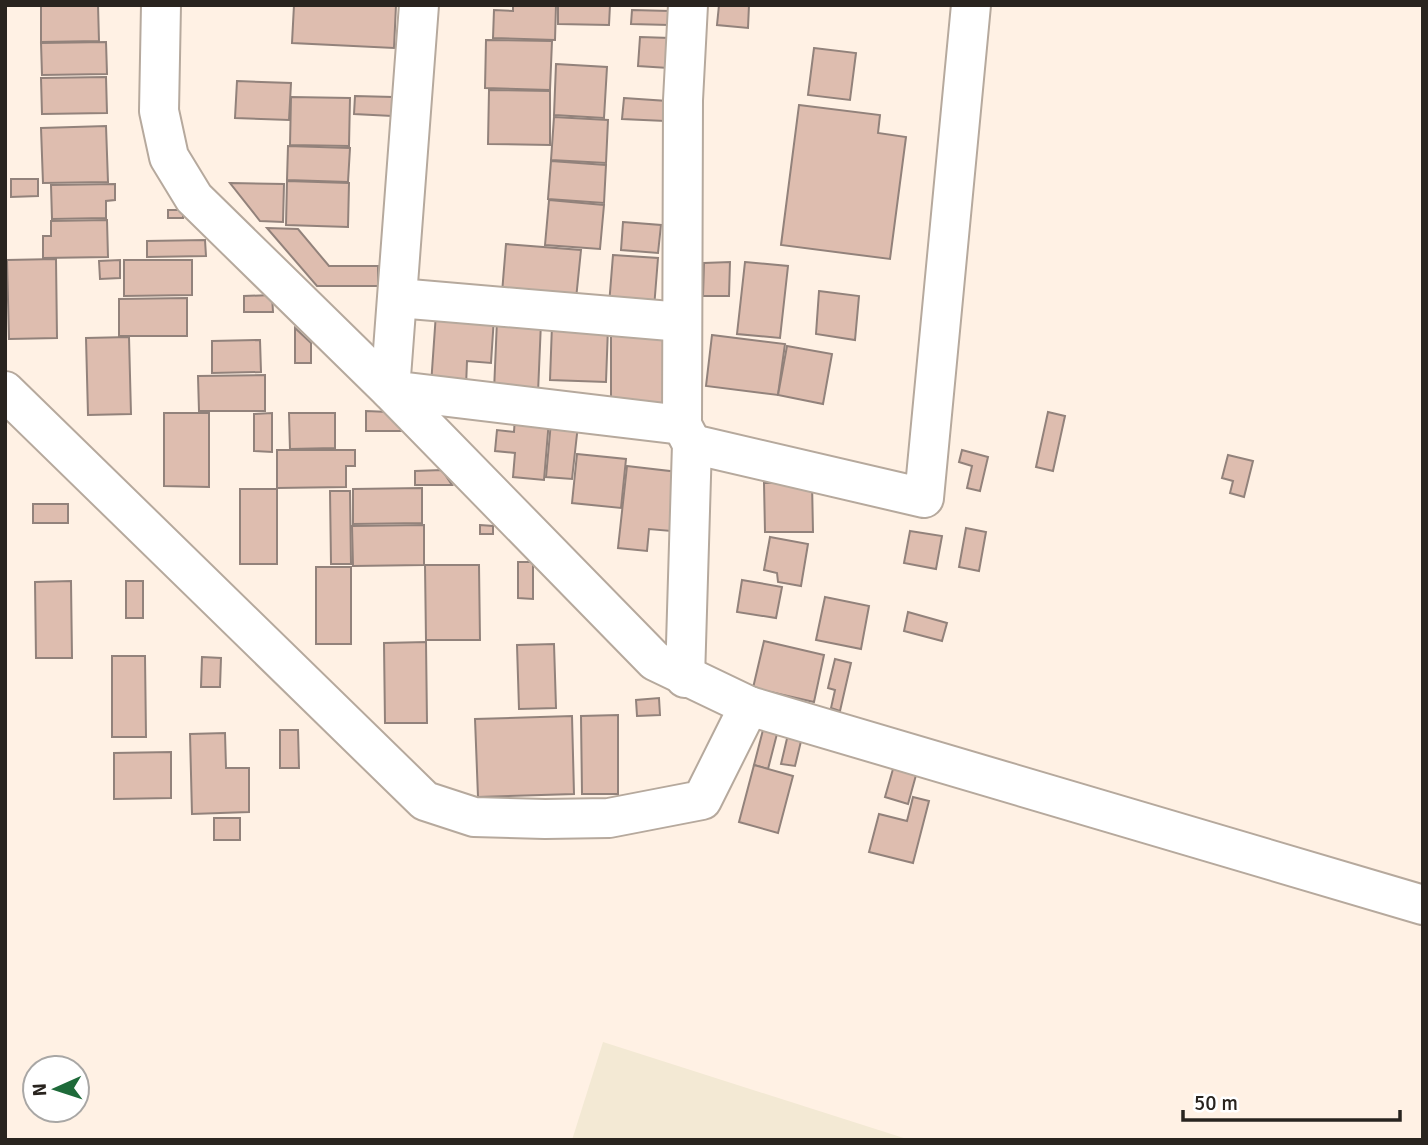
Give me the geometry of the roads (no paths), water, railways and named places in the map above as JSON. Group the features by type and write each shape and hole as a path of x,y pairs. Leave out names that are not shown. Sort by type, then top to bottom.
{"street":[{"path":"161,5 159,111 169,157 194,198 390,390 655,661 685,678 749,706 1423,905"},
{"path":"390,390 419,5"},
{"path":"685,678 687,435 682,322 682,100 688,5"},
{"path":"390,390 687,435 924,498 971,5"},
{"path":"398,298 682,322"},
{"path":"5,391 425,801 474,817 545,819 609,818 702,800 749,706"}]}
